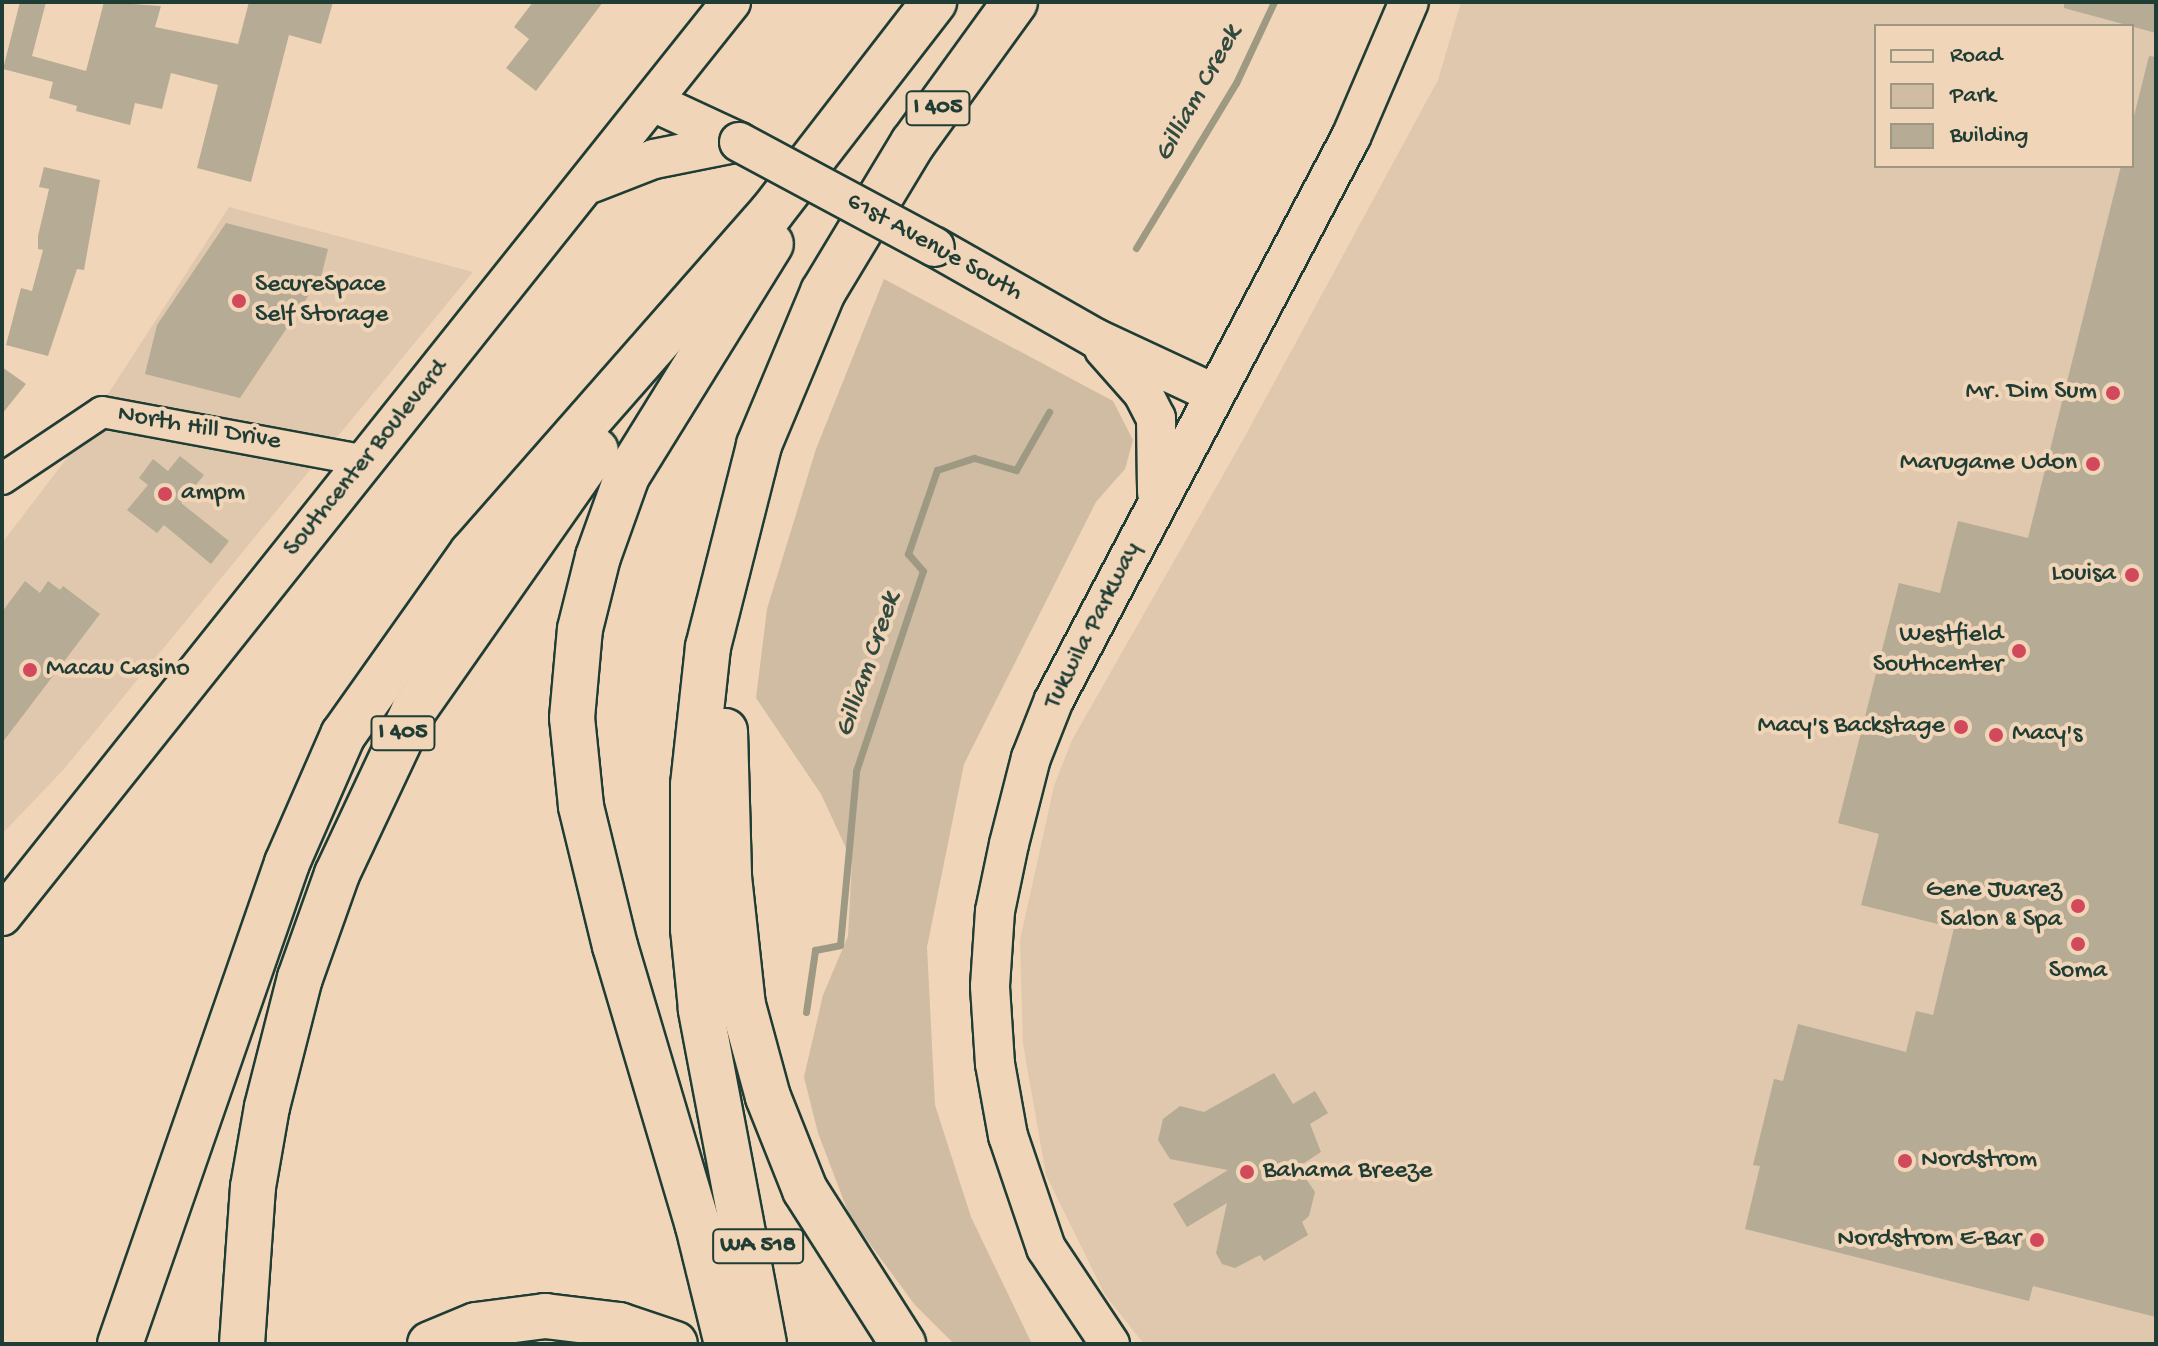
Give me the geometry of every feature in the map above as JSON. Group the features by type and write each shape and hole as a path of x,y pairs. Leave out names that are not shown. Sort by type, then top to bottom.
{"highway":[{"name":"I 405","path":"242,1344 253,1187 267,1107 300,978 337,874 414,710 505,574 771,213 847,119 934,2"},
{"name":"I 405","path":"726,1147 701,1009 693,929 693,785 708,647 759,445 823,292 866,217 1015,2"},
{"path":"727,1344 581,806 572,718 580,629 598,557 627,476 847,119"},
{"path":"120,1344 203,1097 287,863 343,735 472,553 771,213"},
{"path":"866,217 772,488 741,612 722,755 743,1005 768,1097 805,1190 903,1344"},
{"path":"90,1344 203,1097"},
{"path":"726,1147 764,1344"},
{"name":"WA 518","path":"726,1147 792,1344"},
{"path":"430,1344 476,1325 545,1316 619,1325 675,1344"}],"main road":[{"name":"Southcenter Boulevard","path":"2,916 731,2"},
{"name":"Tukwila Parkway","path":"1110,1344 1072,1293 1046,1248 1008,1136 995,1064 990,986 995,911 1031,758 1048,714 1351,137 1409,2"},
{"name":"61st Avenue South","path":"653,102 739,142 935,247 1095,338 1215,394"},
{"path":"588,184 654,159 739,142"},
{"path":"1095,338 1143,393 1156,418 1156,506"}],"street":[{"name":"North Hill Drive","path":"2,479 102,412 367,461"}],"shaded area":[{"name":"Westfield Southcenter","path":"1461,2 2156,2 2156,1344 1144,1344 1105,1295 1046,1175 1023,1044 1020,940 1054,786 1072,740 1243,440 1438,80"},
{"path":"229,207 473,272 64,769 2,834 2,543 64,462"}],"green space":[{"path":"884,279 1113,401 1133,440 1125,469 1096,502 964,764 927,947 935,1105 971,1217 1032,1344 954,1344 915,1305 850,1217 818,1133 804,1077 823,995 848,936 852,861 821,794 756,698 767,609 816,449"}],"building":[{"path":"20,2 46,2 32,56 86,71 104,2 161,6 155,27 238,44 249,2 333,2 321,44 289,35 251,182 197,168 218,85 171,73 162,109 135,103 130,125 76,111 77,106 49,98 53,82 3,69"},
{"path":"533,2 603,2 536,91 506,68 529,39 514,27"},
{"path":"2064,2 2156,2 2156,33 2134,27 2134,24 2123,24 2064,8"},
{"name":"Westfield Southcenter","path":"2149,56 2156,57 2156,1317 2033,1286 2029,1301 1745,1229 1760,1166 1753,1165 1774,1079 1783,1081 1798,1024 1906,1052 1916,1011 1933,1015 1954,928 1861,905 1879,834 1838,823 1899,583 1940,593 1958,521 2028,538 2120,168 2134,168 2134,116"},
{"path":"44,167 100,180 84,270 77,269 48,356 6,345 21,288 32,291 43,250 38,249 38,236 49,189 39,187"},
{"name":"SecureSpace Self Storage","path":"226,223 328,249 321,277 240,398 145,374 157,325"},
{"path":"2,367 26,384 2,414"},
{"name":"ampm","path":"180,456 204,475 181,503 229,541 211,564 164,525 157,533 127,510 148,485 139,478 153,459 168,471"},
{"name":"Macau Casino","path":"25,581 40,593 48,581 60,590 63,586 100,614 2,743 2,612"},
{"name":"Bahama Breeze","path":"1274,1073 1293,1104 1315,1091 1328,1113 1310,1124 1321,1152 1298,1167 1315,1192 1309,1216 1302,1222 1308,1235 1264,1261 1260,1255 1235,1268 1222,1264 1216,1253 1227,1203 1187,1227 1173,1204 1228,1170 1170,1159 1158,1140 1163,1119 1180,1106 1204,1112"}],"waterway":[{"name":"Gilliam Creek","path":"1136,248 1236,83 1274,2"},
{"name":"Gilliam Creek","path":"806,1012 815,950 840,945 856,771 923,571 908,554 937,470 974,458 1016,470 1049,412"}],"place":[{"name":"SecureSpace Self Storage","path":"239,301"},
{"name":"Mr. Dim Sum","path":"2113,393"},
{"name":"Marugame Udon","path":"2093,464"},
{"name":"ampm","path":"165,494"},
{"name":"Louisa","path":"2132,575"},
{"name":"Westfield Southcenter","path":"2019,651"},
{"name":"Macau Casino","path":"30,670"},
{"name":"Macy's Backstage","path":"1961,727"},
{"name":"Macy's","path":"1996,735"},
{"name":"Gene Juarez Salon & Spa","path":"2078,906"},
{"name":"Soma","path":"2078,944"},
{"name":"Nordstrom","path":"1905,1161"},
{"name":"Bahama Breeze","path":"1247,1172"},
{"name":"Nordstrom E-Bar","path":"2037,1240"}]}
